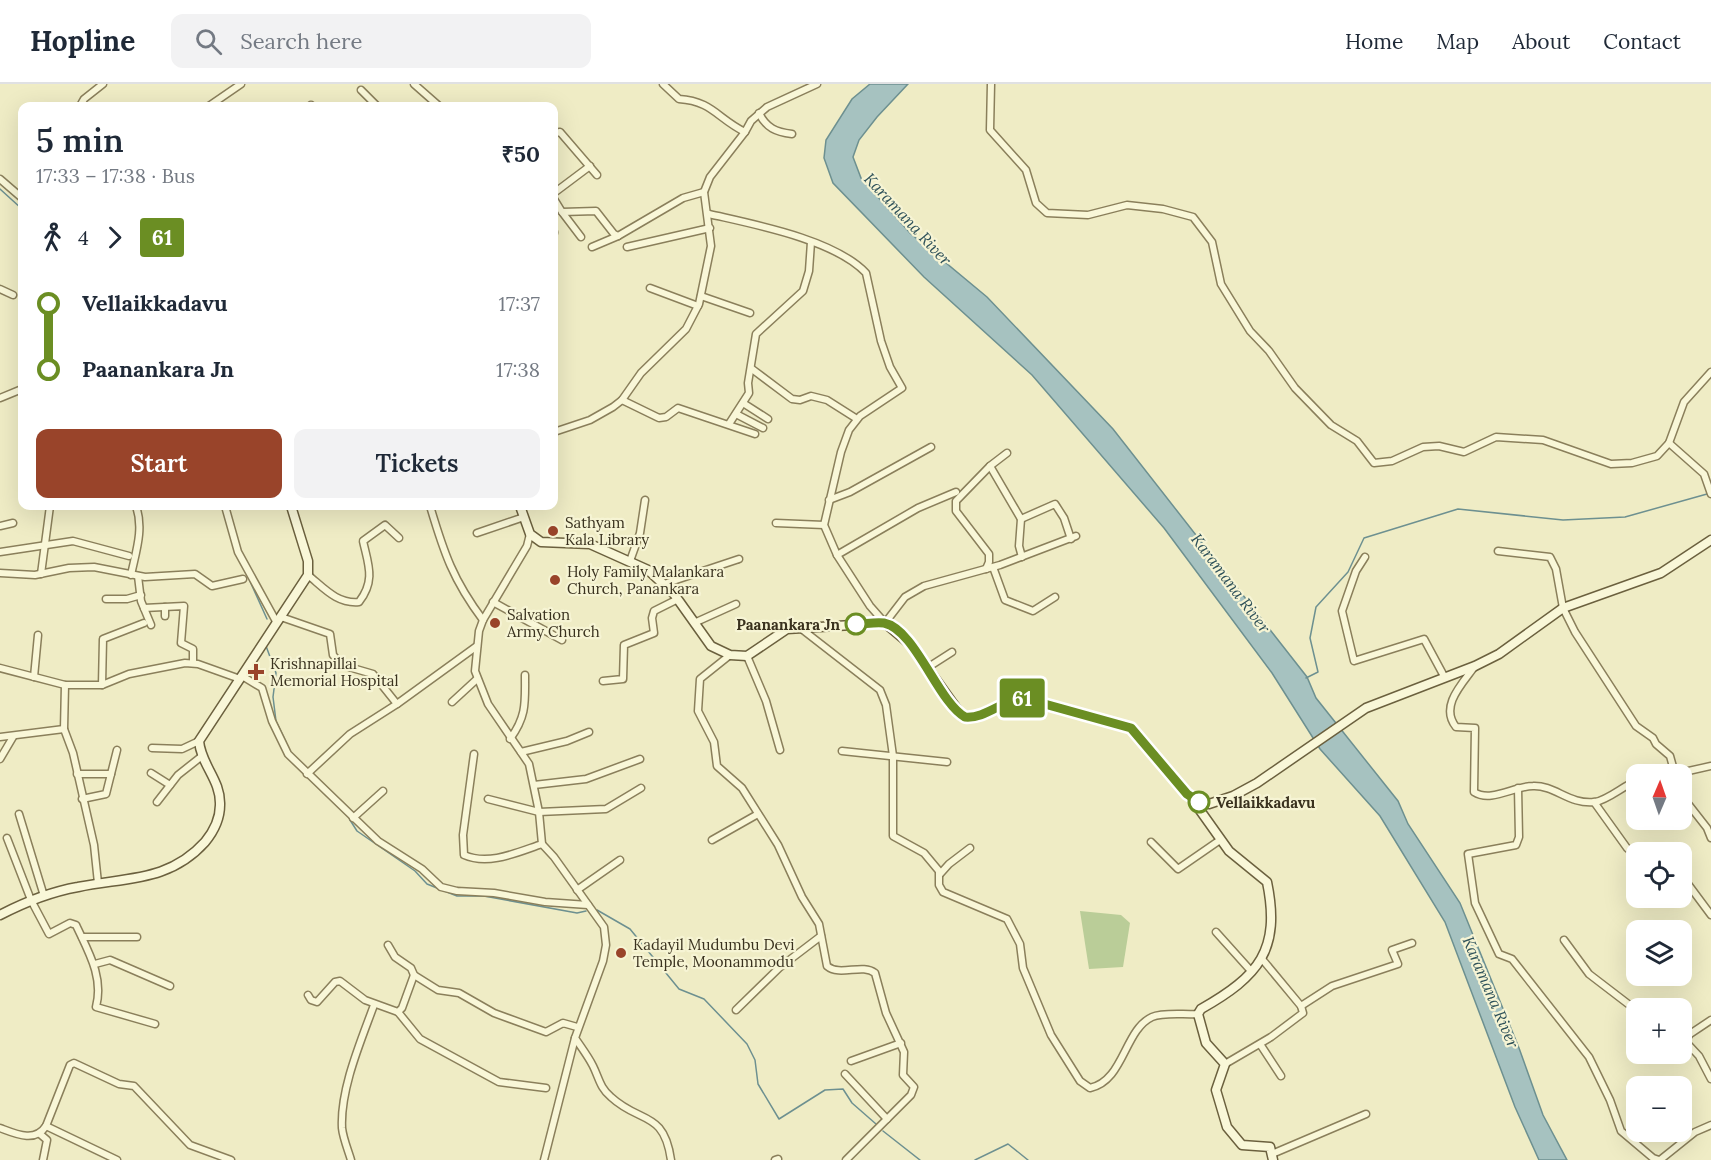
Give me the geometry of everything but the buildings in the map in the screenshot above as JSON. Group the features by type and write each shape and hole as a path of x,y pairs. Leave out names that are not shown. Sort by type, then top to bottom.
{"main road":[{"path":"0,915 44,896 98,883 161,873 176,867 187,861 216,828 221,802 215,777 202,756 199,741 308,575 308,561 292,510"},
{"path":"521,510 530,534 541,542 590,544 648,570 678,599 711,646 730,655 747,656 786,629 833,628 885,623 906,640 965,717 975,717 1011,699 1023,698 1131,728 1211,824 1229,851 1267,882 1270,932 1266,954 1227,994 1201,1009 1198,1014 1206,1043 1225,1064 1216,1090 1227,1127 1242,1145 1269,1147 1273,1157"},
{"path":"1187,794 1196,801 1216,803 1257,783 1366,708 1475,666 1499,654 1563,608 1661,573 1711,540"}],"street":[{"path":"82,102 103,84"},
{"path":"215,102 241,84"},
{"path":"414,84 434,102"},
{"path":"558,431 590,420 622,399 640,373 675,342 698,306 701,296 711,246 709,214 704,192 710,177 759,113 772,104 818,84"},
{"path":"991,84 990,130 1026,170 1036,203 1047,213 1088,215 1126,205 1163,209 1193,218 1212,242 1221,284 1250,331 1269,351 1295,388 1331,426 1357,441 1374,463 1392,461 1424,447 1439,446 1464,452 1496,437 1543,440 1611,464 1632,463 1657,456 1669,443 1684,402 1711,372"},
{"path":"665,85 680,99 698,100 730,125 745,132"},
{"path":"361,90 372,102"},
{"path":"759,113 766,126 792,134"},
{"path":"558,132 560,131 597,175"},
{"path":"558,190 590,166"},
{"path":"0,179 18,195"},
{"path":"592,247 618,236 683,198 704,192"},
{"path":"558,206 580,237"},
{"path":"562,212 597,211 618,236"},
{"path":"709,214 774,229 811,242 838,254 866,273 881,340 890,367 902,388 858,419 841,452 825,525 837,555 870,606 885,623 905,597 924,586 989,568 1074,538 1055,504 1021,519"},
{"path":"627,247 710,228"},
{"path":"729,424 749,393 748,383 756,334 802,291 809,271 811,242"},
{"path":"650,288 698,306"},
{"path":"0,289 13,295"},
{"path":"701,296 750,313"},
{"path":"752,369 788,398 796,401 812,396 827,400 858,419"},
{"path":"0,398 18,391"},
{"path":"622,399 659,418 666,417 678,408 755,434"},
{"path":"743,404 768,419"},
{"path":"736,414 763,428"},
{"path":"1669,443 1704,474 1711,494"},
{"path":"829,500 850,492 931,447"},
{"path":"1007,453 990,466 956,501 956,511 989,554 989,568 1005,600 1033,611 1055,597"},
{"path":"990,466 1021,519 1018,546 1022,557"},
{"path":"837,555 918,508 956,492"},
{"path":"630,561 640,533 645,500"},
{"path":"41,574 49,510"},
{"path":"102,685 103,639 147,624 135,575 141,519 138,510"},
{"path":"226,510 238,552 279,620 330,634 333,655 342,665 373,674 397,704"},
{"path":"431,510 445,559 461,591 483,620"},
{"path":"477,532 524,517"},
{"path":"0,526 13,523"},
{"path":"776,523 825,525"},
{"path":"308,575 333,597 349,603 359,602 364,595 371,573 363,541 385,525 399,538"},
{"path":"530,534 527,546 483,620 477,646 477,679 488,704 529,764 539,812 542,844 604,927 606,945 578,1027 544,1160"},
{"path":"0,552 73,541 129,556"},
{"path":"1498,551 1550,557 1556,569 1563,608 1585,649 1635,726 1653,738 1656,744 1670,756 1672,764"},
{"path":"1365,557 1356,571 1342,611 1354,661 1424,639 1445,678"},
{"path":"664,584 739,559"},
{"path":"0,573 41,574 80,567 135,575 195,574 212,586 243,579"},
{"path":"106,599 127,599 141,595"},
{"path":"603,681 623,679 624,645 654,633 652,618 654,611 678,599"},
{"path":"493,602 562,640"},
{"path":"694,622 736,604"},
{"path":"144,608 184,606 181,643 193,649 193,663"},
{"path":"165,607 165,616"},
{"path":"799,627 880,690 886,705 893,756 891,833 896,838 924,852 940,874"},
{"path":"34,677 38,635"},
{"path":"307,774 350,734 397,704 477,646"},
{"path":"927,668 952,652"},
{"path":"730,655 700,679 698,711 714,742 718,769 742,788 778,845 802,897 819,924 829,968 871,970 875,973 886,1013 904,1053 903,1075 914,1089 846,1160"},
{"path":"747,656 766,701 780,750"},
{"path":"0,668 65,685 102,685 139,671 193,663 241,678 262,688 278,738 288,754 307,774 378,841 422,869 441,887 545,902 588,905"},
{"path":"1475,666 1453,697 1449,708 1456,727 1475,728 1472,788 1478,795 1485,796 1518,788 1544,787 1573,801 1594,802 1626,786"},
{"path":"510,739 521,724 525,709 525,675"},
{"path":"452,702 477,679"},
{"path":"65,685 64,729 94,845 98,883"},
{"path":"0,737 64,729"},
{"path":"521,752 567,741 590,732"},
{"path":"0,759 13,737"},
{"path":"152,748 182,749 199,741"},
{"path":"82,799 106,794 117,750"},
{"path":"842,751 947,762"},
{"path":"474,754 463,835 464,855 476,860 504,856 542,844"},
{"path":"157,801 178,775 202,756"},
{"path":"534,785 586,779 640,759"},
{"path":"1692,769 1711,766"},
{"path":"151,773 170,785"},
{"path":"77,774 111,774"},
{"path":"488,800 539,812 606,809 641,788"},
{"path":"1518,788 1519,837 1516,845 1468,854 1476,903 1499,954 1512,959 1589,1057 1610,1100 1621,1131 1653,1158 1660,1160 1695,1132 1711,1125"},
{"path":"353,818 383,791"},
{"path":"1594,802 1626,847"},
{"path":"1692,809 1707,828 1711,838"},
{"path":"19,814 44,896"},
{"path":"712,840 758,814"},
{"path":"7,837 31,900 49,934 74,923 82,937 94,964 98,987 96,1007 155,1024"},
{"path":"1151,842 1178,869 1220,840"},
{"path":"970,848 940,874 939,885 943,892 1008,919 1020,944 1023,968 1051,1035 1080,1082 1087,1087 1101,1084 1128,1049 1138,1025 1155,1015 1198,1014"},
{"path":"577,890 620,860"},
{"path":"1692,889 1711,915"},
{"path":"1216,932 1251,971"},
{"path":"736,1010 779,968 820,936"},
{"path":"82,937 136,937"},
{"path":"1564,940 1589,974 1626,1002"},
{"path":"1301,1006 1332,986 1398,964 1392,950 1412,943"},
{"path":"388,945 395,957 411,968 414,975 440,992 459,993 494,1013 546,1032 563,1023 578,1027"},
{"path":"1225,1064 1260,1044 1303,1013 1301,1006 1262,959"},
{"path":"94,964 110,960 170,986"},
{"path":"398,1012 402,1008 414,975"},
{"path":"308,995 317,1002 335,982 340,981 374,1005 398,1012 420,1039 499,1082 546,1088"},
{"path":"351,1160 342,1129 344,1110 353,1062 374,1005"},
{"path":"1692,1032 1711,1020"},
{"path":"575,1038 593,1066 598,1082 611,1097 660,1126 669,1145 671,1160"},
{"path":"851,1061 901,1043"},
{"path":"1260,1044 1281,1076"},
{"path":"1692,1049 1699,1056 1711,1079"},
{"path":"0,1128 32,1137 40,1134 46,1126 70,1065 80,1064 119,1084 134,1086 190,1145 231,1160"},
{"path":"845,1074 887,1119"},
{"path":"1273,1157 1366,1114"},
{"path":"46,1126 117,1160"},
{"path":"40,1134 47,1140 43,1160"}],"green space":[{"path":"1080,911 1121,915 1130,923 1123,967 1089,969"}],"water":[{"name":"Karamana River","path":"870,84 908,84 859,140 853,157 861,178 910,233 987,297 1113,429 1307,677 1316,698 1398,801 1408,824 1460,903 1519,1048 1543,1115 1567,1160 1539,1160 1515,1107 1445,922 1380,816 1320,749 1272,673 1164,528 1032,375 924,277 833,183 824,158 826,140 852,99"}],"waterway":[{"path":"0,189 18,205"},
{"path":"1306,678 1318,672 1310,638 1316,607 1348,572 1364,538 1458,509 1563,520 1625,517 1707,494"},
{"path":"249,579 267,619"},
{"path":"266,646 276,673 273,697 276,721 286,742"},
{"path":"350,820 357,831 415,871 427,884 457,896 484,896 577,913 586,911"},
{"path":"597,910 630,929 679,989 704,999 747,1044 755,1060 758,1084 779,1119 825,1090 843,1089 852,1103 876,1124"},
{"path":"883,1131 920,1160"},
{"path":"975,1160 1008,1144 1028,1160"}],"bus line":[{"name":"61","path":"856,624 885,623 895,629 911,645 962,716 975,717 1011,699 1023,698 1052,704 1131,728 1187,794 1199,802"}],"place":[{"name":"Sathyam Kala Library","path":"553,531"},
{"name":"Holy Family Malankara Church, Panankara","path":"555,580"},
{"name":"Salvation Army Church","path":"495,623"},
{"name":"Paanankara Jn","path":"856,624"},
{"name":"Krishnapillai Memorial Hospital","path":"256,672"},
{"name":"Vellaikkadavu","path":"1199,802"},
{"name":"Kadayil Mudumbu Devi Temple, Moonammodu","path":"621,953"}]}
